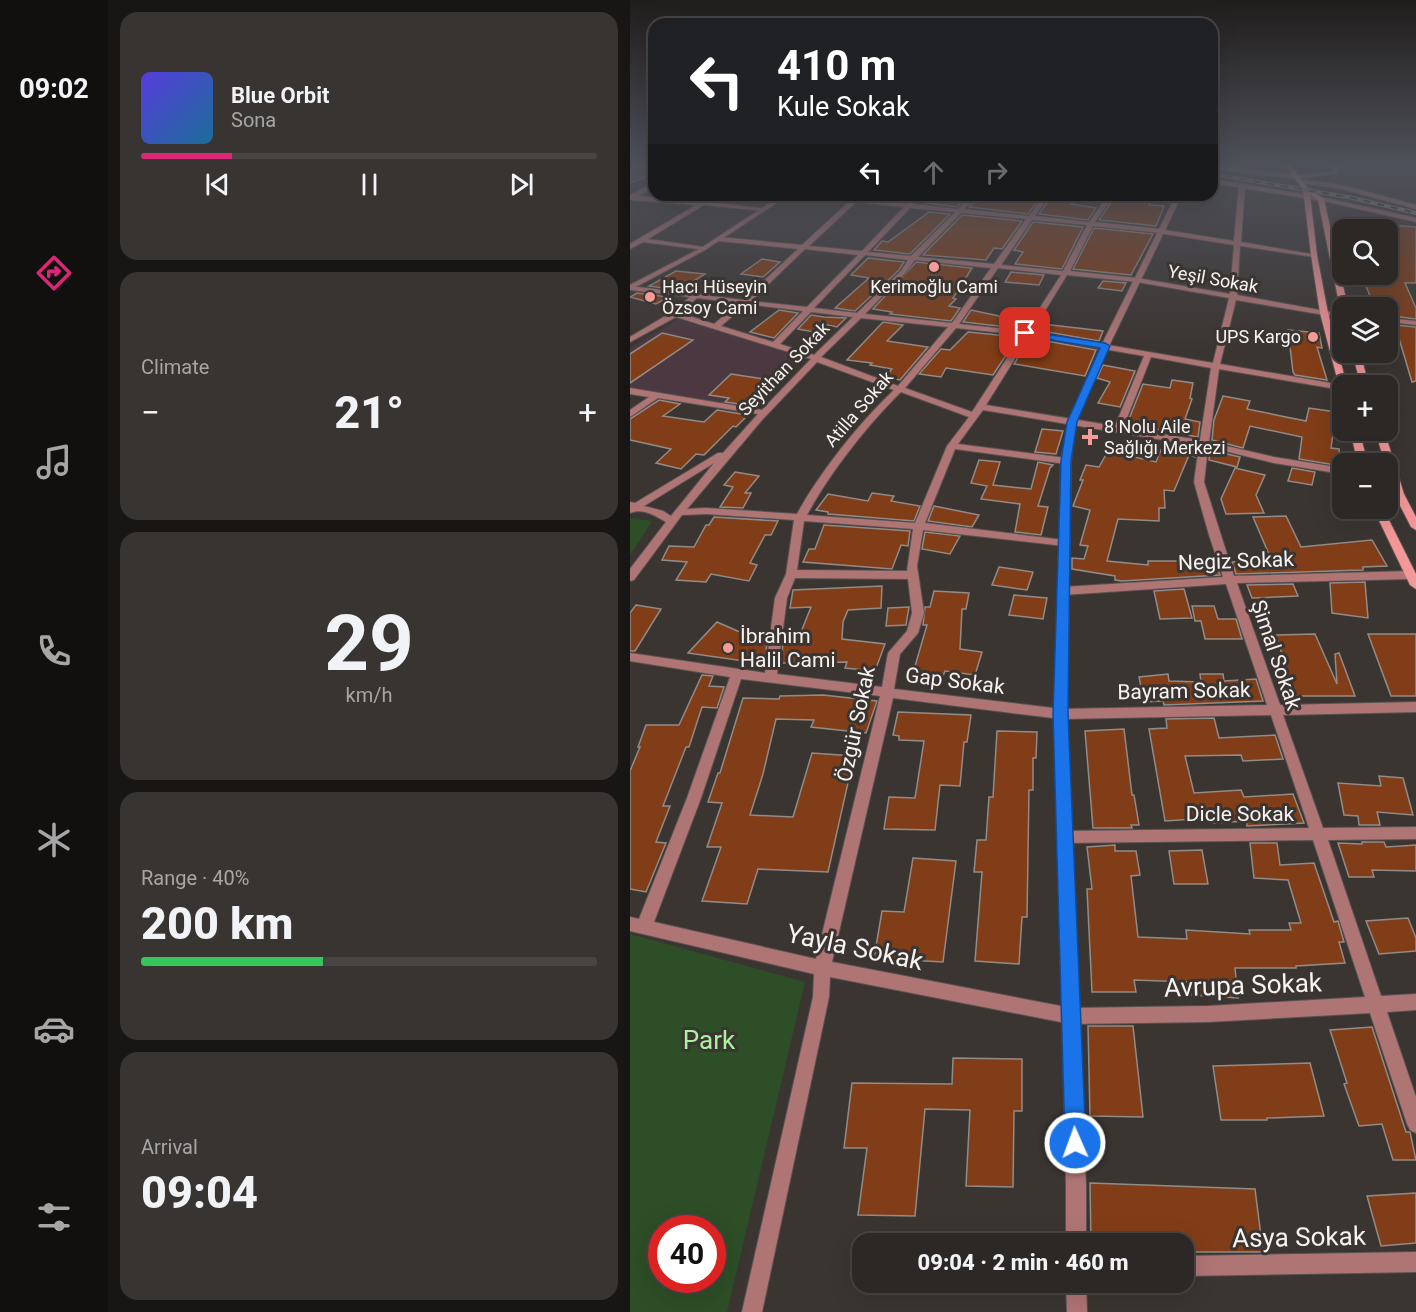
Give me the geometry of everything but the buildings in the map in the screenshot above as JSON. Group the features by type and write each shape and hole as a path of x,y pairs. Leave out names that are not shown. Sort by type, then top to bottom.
{"main road":[{"path":"1310,226 1324,313 1340,375"},
{"path":"1327,226 1342,297"},
{"path":"1382,441 1399,494 1416,527"},
{"path":"1383,519 1413,580"}],"street":[{"path":"630,247 667,226"},
{"path":"630,288 703,249 738,226"},
{"path":"717,325 746,302 827,226"},
{"path":"775,345 890,226"},
{"name":"Seyithan Sokak","path":"630,577 675,516 730,449 903,272 913,258 944,226"},
{"name":"Atilla Sokak","path":"770,678 781,598 791,574 800,518 818,485 884,404 900,389 954,325 1024,226"},
{"name":"Özgür Sokak","path":"752,1312 821,997 822,968 888,692 894,653 912,633 918,613 912,566 918,527 952,446 1066,272 1089,226"},
{"path":"1116,226 1314,255"},
{"path":"1076,1233 1061,714 1066,461 1072,422 1105,346 1164,226"},
{"name":"Şimal Sokak","path":"1239,226 1233,297 1215,366 1199,482 1229,580 1377,1005 1416,1124"},
{"path":"630,238 703,249"},
{"name":"Yeşil Sokak","path":"719,239 1137,280 1332,314"},
{"path":"630,288 1025,333 1332,385"},
{"path":"630,340 675,314 697,296"},
{"path":"675,314 717,325 900,389 976,412 1118,429 1332,469"},
{"path":"1398,321 1416,323"},
{"path":"1118,429 1149,353"},
{"path":"630,391 765,413"},
{"path":"630,414 657,395"},
{"path":"952,446 1066,461"},
{"path":"632,507 730,449"},
{"path":"632,507 675,516 706,511 943,528 1064,543"},
{"path":"791,574 913,575"},
{"name":"Negiz Sokak","path":"1063,591 1229,580 1413,580"},
{"name":"Gap Sokak","path":"630,657 737,674 1061,714"},
{"path":"637,925 694,798 737,674"},
{"name":"Bayram Sokak","path":"1061,714 1416,707"},
{"name":"Dicle Sokak","path":"1064,837 1416,833"},
{"name":"Yayla Sokak","path":"637,925 822,968 1071,1016"},
{"name":"Avrupa Sokak","path":"1071,1016 1208,1014 1416,1002"},
{"name":"Asya Sokak","path":"1194,1266 1416,1262"},
{"path":"1076,1293 1077,1312"}],"shaded area":[{"path":"678,319 795,355 801,359 753,408 630,387 630,348"}],"green space":[{"path":"630,519 652,521 630,555"},
{"name":"Park","path":"630,934 805,982 727,1312 630,1312"}],"place":[{"name":"Kerimoğlu Cami","path":"934,267"},
{"name":"Hacı Hüseyin Özsoy Cami","path":"650,297"},
{"name":"UPS Kargo","path":"1313,337"},
{"name":"8 Nolu Aile Sağlığı Merkezi","path":"1090,437"},
{"name":"İbrahim Halil Cami","path":"728,648"}],"route":[{"path":"1025,333 1105,346 1072,422 1066,461 1061,714 1075,1143"}]}
